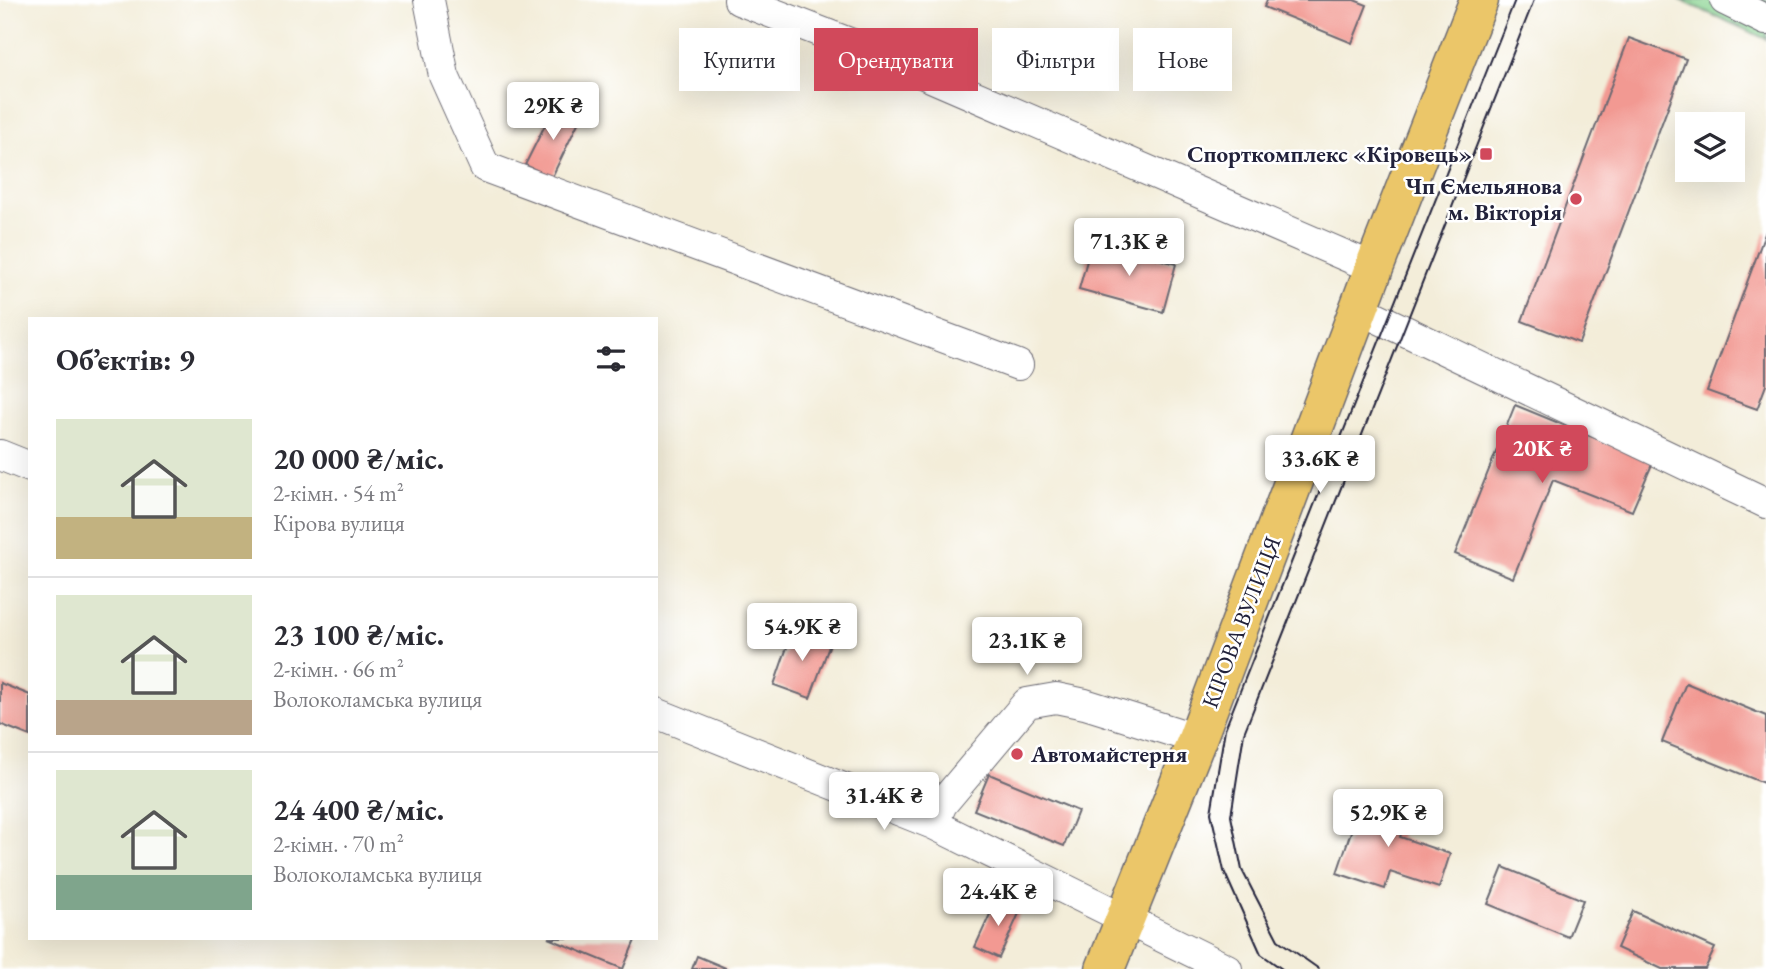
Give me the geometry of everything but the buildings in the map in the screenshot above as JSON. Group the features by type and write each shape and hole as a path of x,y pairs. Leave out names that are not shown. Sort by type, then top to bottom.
{"main road":[{"name":"КІРОВА ВУЛИЦЯ","path":"1105,969 1197,739 1374,268 1479,0"}],"street":[{"path":"429,0 444,76 485,167 1018,365"},
{"path":"739,0 880,55 1374,268"},
{"path":"1725,0 1766,20"},
{"path":"1359,309 1766,503"},
{"path":"0,455 28,466"},
{"path":"933,824 942,804 1027,703 1056,698 1085,704 1197,739"},
{"path":"658,714 933,824 1227,969"}],"green space":[{"path":"1680,0 1766,0 1766,39"}],"tram line":[{"path":"1282,969 1261,954 1224,871 1211,813 1225,729 1515,0"},
{"path":"1319,969 1278,940 1242,870 1231,816 1244,733 1534,0"}],"place":[{"name":"Спорткомплекс «Кіровець»","path":"1486,154"},
{"name":"Чп Ємельянова м. Вікторія","path":"1576,199"},
{"name":"Автомайстерня","path":"1017,754"}]}
